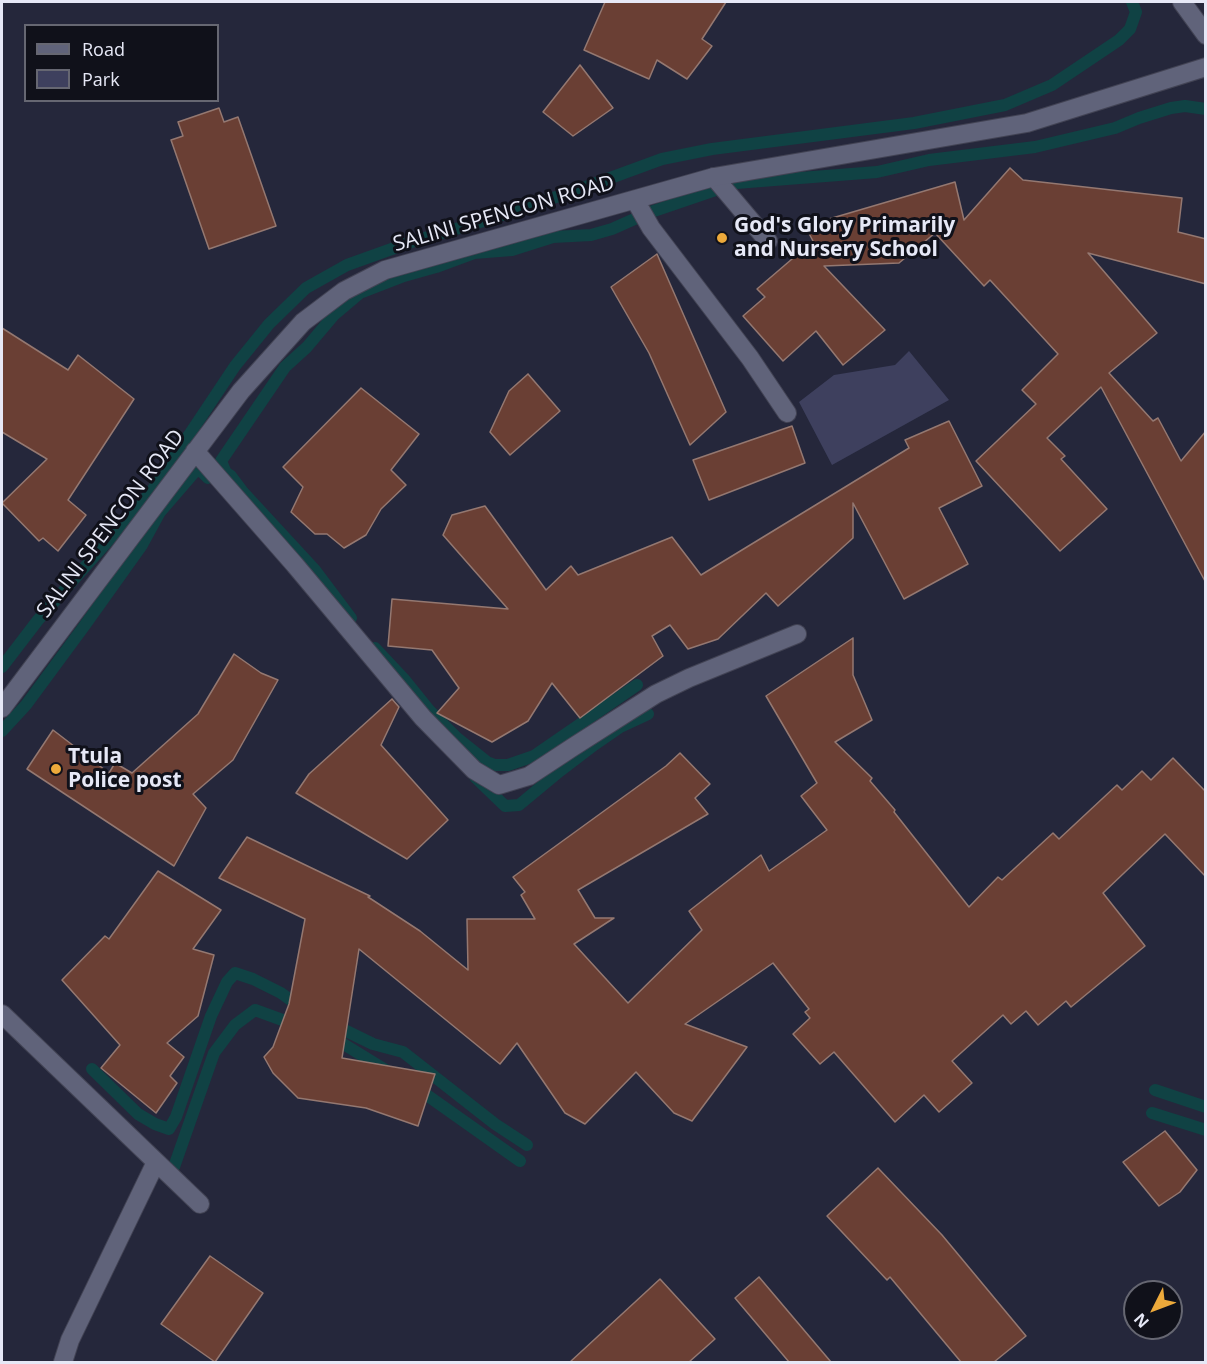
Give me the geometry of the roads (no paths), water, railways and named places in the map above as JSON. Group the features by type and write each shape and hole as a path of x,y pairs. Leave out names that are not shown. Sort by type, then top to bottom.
{"street":[{"path":"1182,2 1206,35"},
{"name":"SALINI SPENCON ROAD","path":"2,708 241,391 303,322 344,291 385,270 714,177 1027,123 1206,66"},
{"path":"714,177 768,241"},
{"path":"635,200 663,244 750,358 787,413"},
{"path":"195,451 423,718 474,770 499,785 529,777 656,694 688,678 797,634"},
{"path":"2,1014 200,1204"},
{"path":"63,1362 69,1341 156,1162"}],"waterway":[{"path":"2,667 38,620 151,492 235,366 269,324 306,288 347,265 414,241 487,220 583,188 662,159 712,149 914,123 1005,105 1052,85 1119,40 1130,29 1136,12 1132,2"},
{"path":"351,618 315,570 226,473 221,461 285,367 307,347 334,315 360,293 474,253 512,250 553,237 591,235 612,229 648,213 736,183 877,172 929,160 1035,147 1115,128 1171,108 1185,106 1206,109"},
{"path":"2,731 26,705 85,625 142,545 160,512 198,468 208,478"},
{"path":"375,648 429,710 457,738 487,762 495,765 508,765 534,756 637,685"},
{"path":"475,777 505,806 519,805 594,745 620,727 648,714"},
{"path":"92,1069 138,1114 169,1129 176,1117 211,1016 227,982 235,973 281,993 303,1009"},
{"path":"174,1167 214,1053 235,1025 255,1010 299,1026"},
{"path":"332,1024 373,1044 403,1052 495,1124 527,1145"},
{"path":"332,1037 389,1072"},
{"path":"414,1086 520,1161"},
{"path":"1155,1090 1206,1107"},
{"path":"1152,1113 1206,1130"}],"place":[{"name":"God's Glory Primarily and Nursery School","path":"722,238"},
{"name":"Ttula Police post","path":"56,769"}]}
